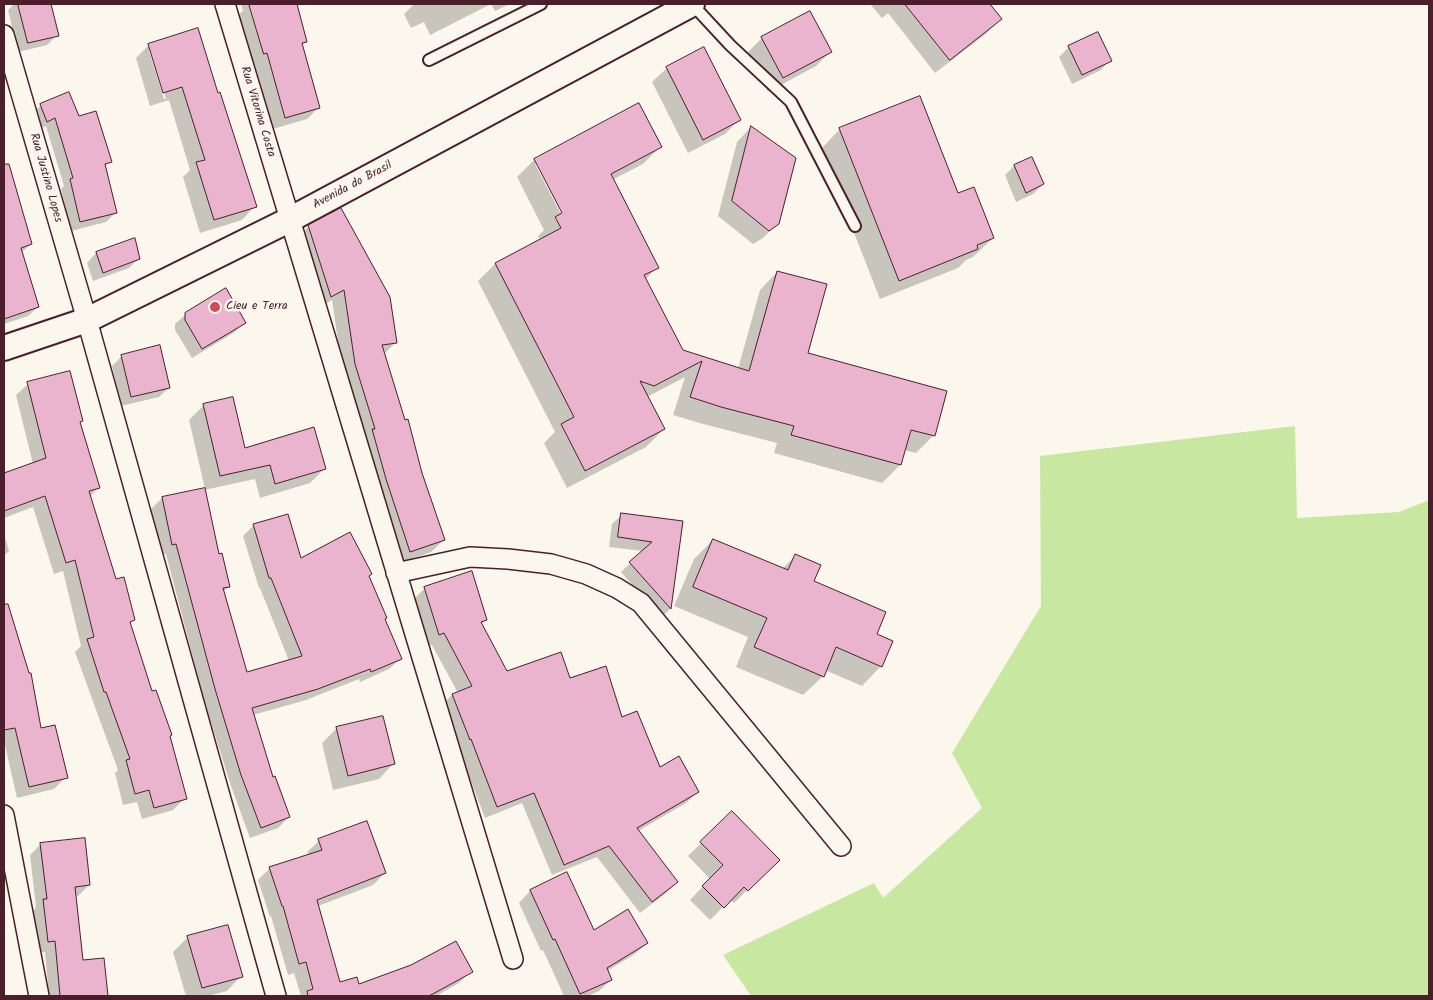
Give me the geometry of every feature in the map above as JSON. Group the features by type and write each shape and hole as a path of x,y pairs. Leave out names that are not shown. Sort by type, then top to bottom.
{"street":[{"name":"Rua Vitorina Costa","path":"225,4 513,959"},
{"name":"Avenida do Brasil","path":"4,348 87,320 289,220 692,4"},
{"name":"Rua Justino Lopes","path":"4,35 87,320 276,996"},
{"path":"396,573 470,557 508,559 552,564 586,574 617,588 641,603 841,846"},
{"path":"4,815 39,996"}],"lane":[{"path":"429,60 541,4"},
{"path":"692,4 730,45 791,102 855,226"}],"green space":[{"path":"1295,426 1297,518 1399,512 1429,500 1429,996 751,996 723,955 874,883 883,898 982,808 952,753 1041,606 1040,456"}],"building":[{"path":"18,4 51,4 59,36 28,43"},
{"path":"249,4 297,4 307,42 302,43 320,108 285,118 267,53 264,54"},
{"path":"905,4 990,4 1002,19 950,60"},
{"path":"810,11 832,52 783,78 761,37"},
{"path":"198,28 257,207 214,220 196,162 205,160 182,87 163,93 148,44"},
{"path":"1098,32 1112,61 1082,75 1068,46"},
{"path":"704,47 741,120 703,140 666,67"},
{"path":"69,92 79,116 96,111 112,162 105,164 117,213 80,222 70,179 73,178 55,118 47,122 40,104"},
{"path":"920,96 958,193 974,187 994,238 977,245 978,249 899,281 839,128"},
{"path":"639,103 662,147 611,174 659,268 644,275 683,350 749,371 777,271 827,284 808,353 947,391 935,436 911,430 901,465 791,435 794,426 690,397 702,361 654,386 640,381 665,429 585,471 561,424 574,417 495,263 561,228 555,217 562,213 534,159"},
{"path":"751,126 796,158 779,224 769,231 732,201"},
{"path":"1032,157 1044,184 1026,193 1014,165"},
{"path":"4,164 9,164 32,244 21,248 39,307 4,319"},
{"path":"341,208 390,297 397,343 382,345 405,420 408,419 422,473 445,540 410,552 386,479 372,429 375,429 355,364 344,290 331,297 308,225"},
{"path":"135,238 140,259 103,273 96,252"},
{"path":"226,288 246,323 202,349 185,320 185,313"},
{"path":"160,345 170,388 131,397 121,355"},
{"path":"70,371 83,421 80,422 100,488 89,491 116,579 124,577 135,620 130,622 152,691 156,690 172,735 170,736 187,799 154,808 149,790 135,794 126,760 130,759 106,692 104,692 87,639 94,637 75,560 66,563 45,496 4,511 4,473 46,458 27,382"},
{"path":"233,397 245,448 314,427 326,469 275,484 270,465 220,476 203,404"},
{"path":"205,488 219,554 222,553 230,587 223,588 247,672 302,656 271,578 269,578 253,524 288,514 301,558 350,532 372,574 369,576 402,659 371,672 370,669 318,689 252,708 273,777 275,776 290,817 261,828 241,775 215,689 176,544 172,545 162,497"},
{"path":"621,513 683,521 671,609 629,562 652,542 618,537"},
{"path":"713,539 788,570 795,554 821,565 814,581 886,612 877,634 893,641 882,667 836,647 824,677 754,647 767,618 693,587"},
{"path":"472,571 487,620 481,622 507,671 561,652 570,678 606,666 622,717 637,711 660,767 679,756 699,792 637,828 678,882 652,902 609,846 564,865 534,793 497,807 452,694 472,686 444,633 439,635 424,587"},
{"path":"4,604 8,604 29,673 31,673 41,728 55,725 68,778 29,787 15,728 4,730"},
{"path":"383,716 395,764 348,776 336,727"},
{"path":"732,811 780,860 748,891 744,887 724,908 702,886 723,865 700,842"},
{"path":"367,821 386,873 317,900 340,982 357,977 359,984 411,965 456,941 473,972 429,996 308,996 307,991 313,989 306,962 299,964 283,906 269,867 322,850 318,839"},
{"path":"85,838 90,885 75,887 83,960 104,958 108,996 60,996 55,941 48,942 43,899 47,899 40,843"},
{"path":"567,872 594,930 628,909 648,943 607,968 612,980 580,994 530,890"},
{"path":"228,925 243,977 202,988 187,936"}],"place":[{"name":"Cieu e Terra","path":"215,307"}]}
